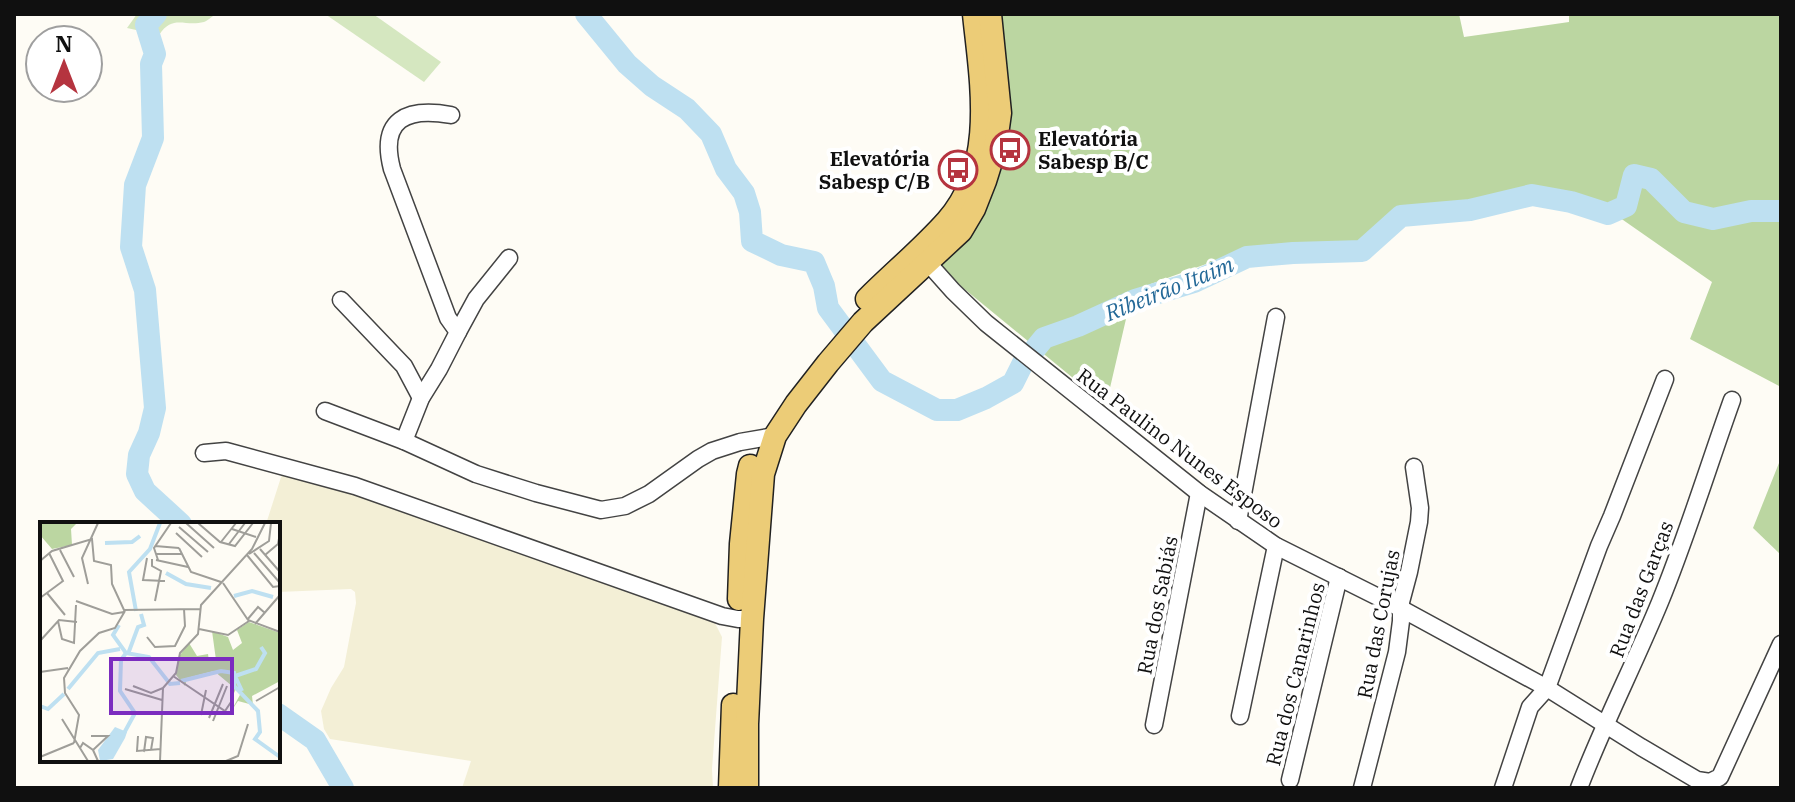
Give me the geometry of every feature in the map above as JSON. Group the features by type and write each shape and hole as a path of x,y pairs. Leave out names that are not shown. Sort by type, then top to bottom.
{"main road":[{"path":"730,788 745,619 767,437 796,404 832,347 861,311 948,220 962,200 974,174 983,112 974,14"},
{"path":"861,311 915,263 928,263 961,231 974,209 995,149 1000,113 990,14"},
{"path":"928,263 926,255 948,220"},
{"path":"745,619 747,788"}],"street":[{"path":"451,115 425,112 405,116 393,129 389,149 392,169 428,266 448,318 458,332"},
{"path":"404,441 421,398 476,299 509,258"},
{"name":"Rua Paulino Nunes Esposo","path":"928,263 986,323 1238,521 1276,546 1400,608 1547,688 1697,780 1710,782 1720,777 1781,644"},
{"path":"341,300 404,366 421,398"},
{"path":"1238,521 1276,317"},
{"path":"1503,788 1530,707 1547,688 1665,379"},
{"name":"Rua das Garças","path":"1579,788 1660,600 1732,400"},
{"path":"325,411 404,441 476,474 601,510 625,506 649,494 712,451 767,437"},
{"path":"204,453 226,451 355,486 722,616 745,619"},
{"name":"Rua das Corujas","path":"1362,788 1397,652 1400,608 1420,513 1414,467"},
{"name":"Rua dos Sabiás","path":"1154,725 1199,493"},
{"path":"1240,716 1276,546"},
{"name":"Rua dos Canarinhos","path":"1290,780 1339,577"}],"shaded area":[{"path":"283,471 371,495 714,621 722,637 713,788 462,788 471,761 330,739 324,729 321,711 344,667 356,603 355,592 351,589 280,592 280,522 267,522"}],"green space":[{"path":"137,14 215,14 204,22 174,23 159,35 127,28"},
{"path":"325,14 373,14 441,62 424,82"},
{"path":"999,14 1459,14 1464,37 1569,22 1569,14 1781,14 1781,387 1690,339 1712,282 1603,206 1530,187 1471,201 1399,206 1360,242 1245,250 1123,294 1126,319 1106,405 962,287 940,264 969,240 1003,160 1008,110"},
{"path":"1781,458 1781,555 1753,528"}],"waterway":[{"path":"156,14 146,25 155,54 151,64 153,138 135,185 131,247 145,290 155,408 139,455 137,474 145,491 179,522"},
{"name":"Ribeirão Itaim","path":"586,14 627,64 652,86 687,109 711,134 726,169 744,193 750,212 752,241 781,255 814,262 824,286 828,308 882,381 937,410 957,410 1013,383 1025,359"},
{"name":"Ribeirão Itaim","path":"1035,349 1044,338 1135,300 1194,282 1247,257 1362,251 1401,216 1470,210 1532,195 1571,202 1608,214 1626,206 1634,175 1651,179 1684,212 1713,219 1751,211 1781,211"},
{"path":"280,715 315,740 343,788"}],"place":[{"name":"Elevatória Sabesp B/C","path":"1010,150"},
{"name":"Elevatória Sabesp C/B","path":"958,170"}]}
